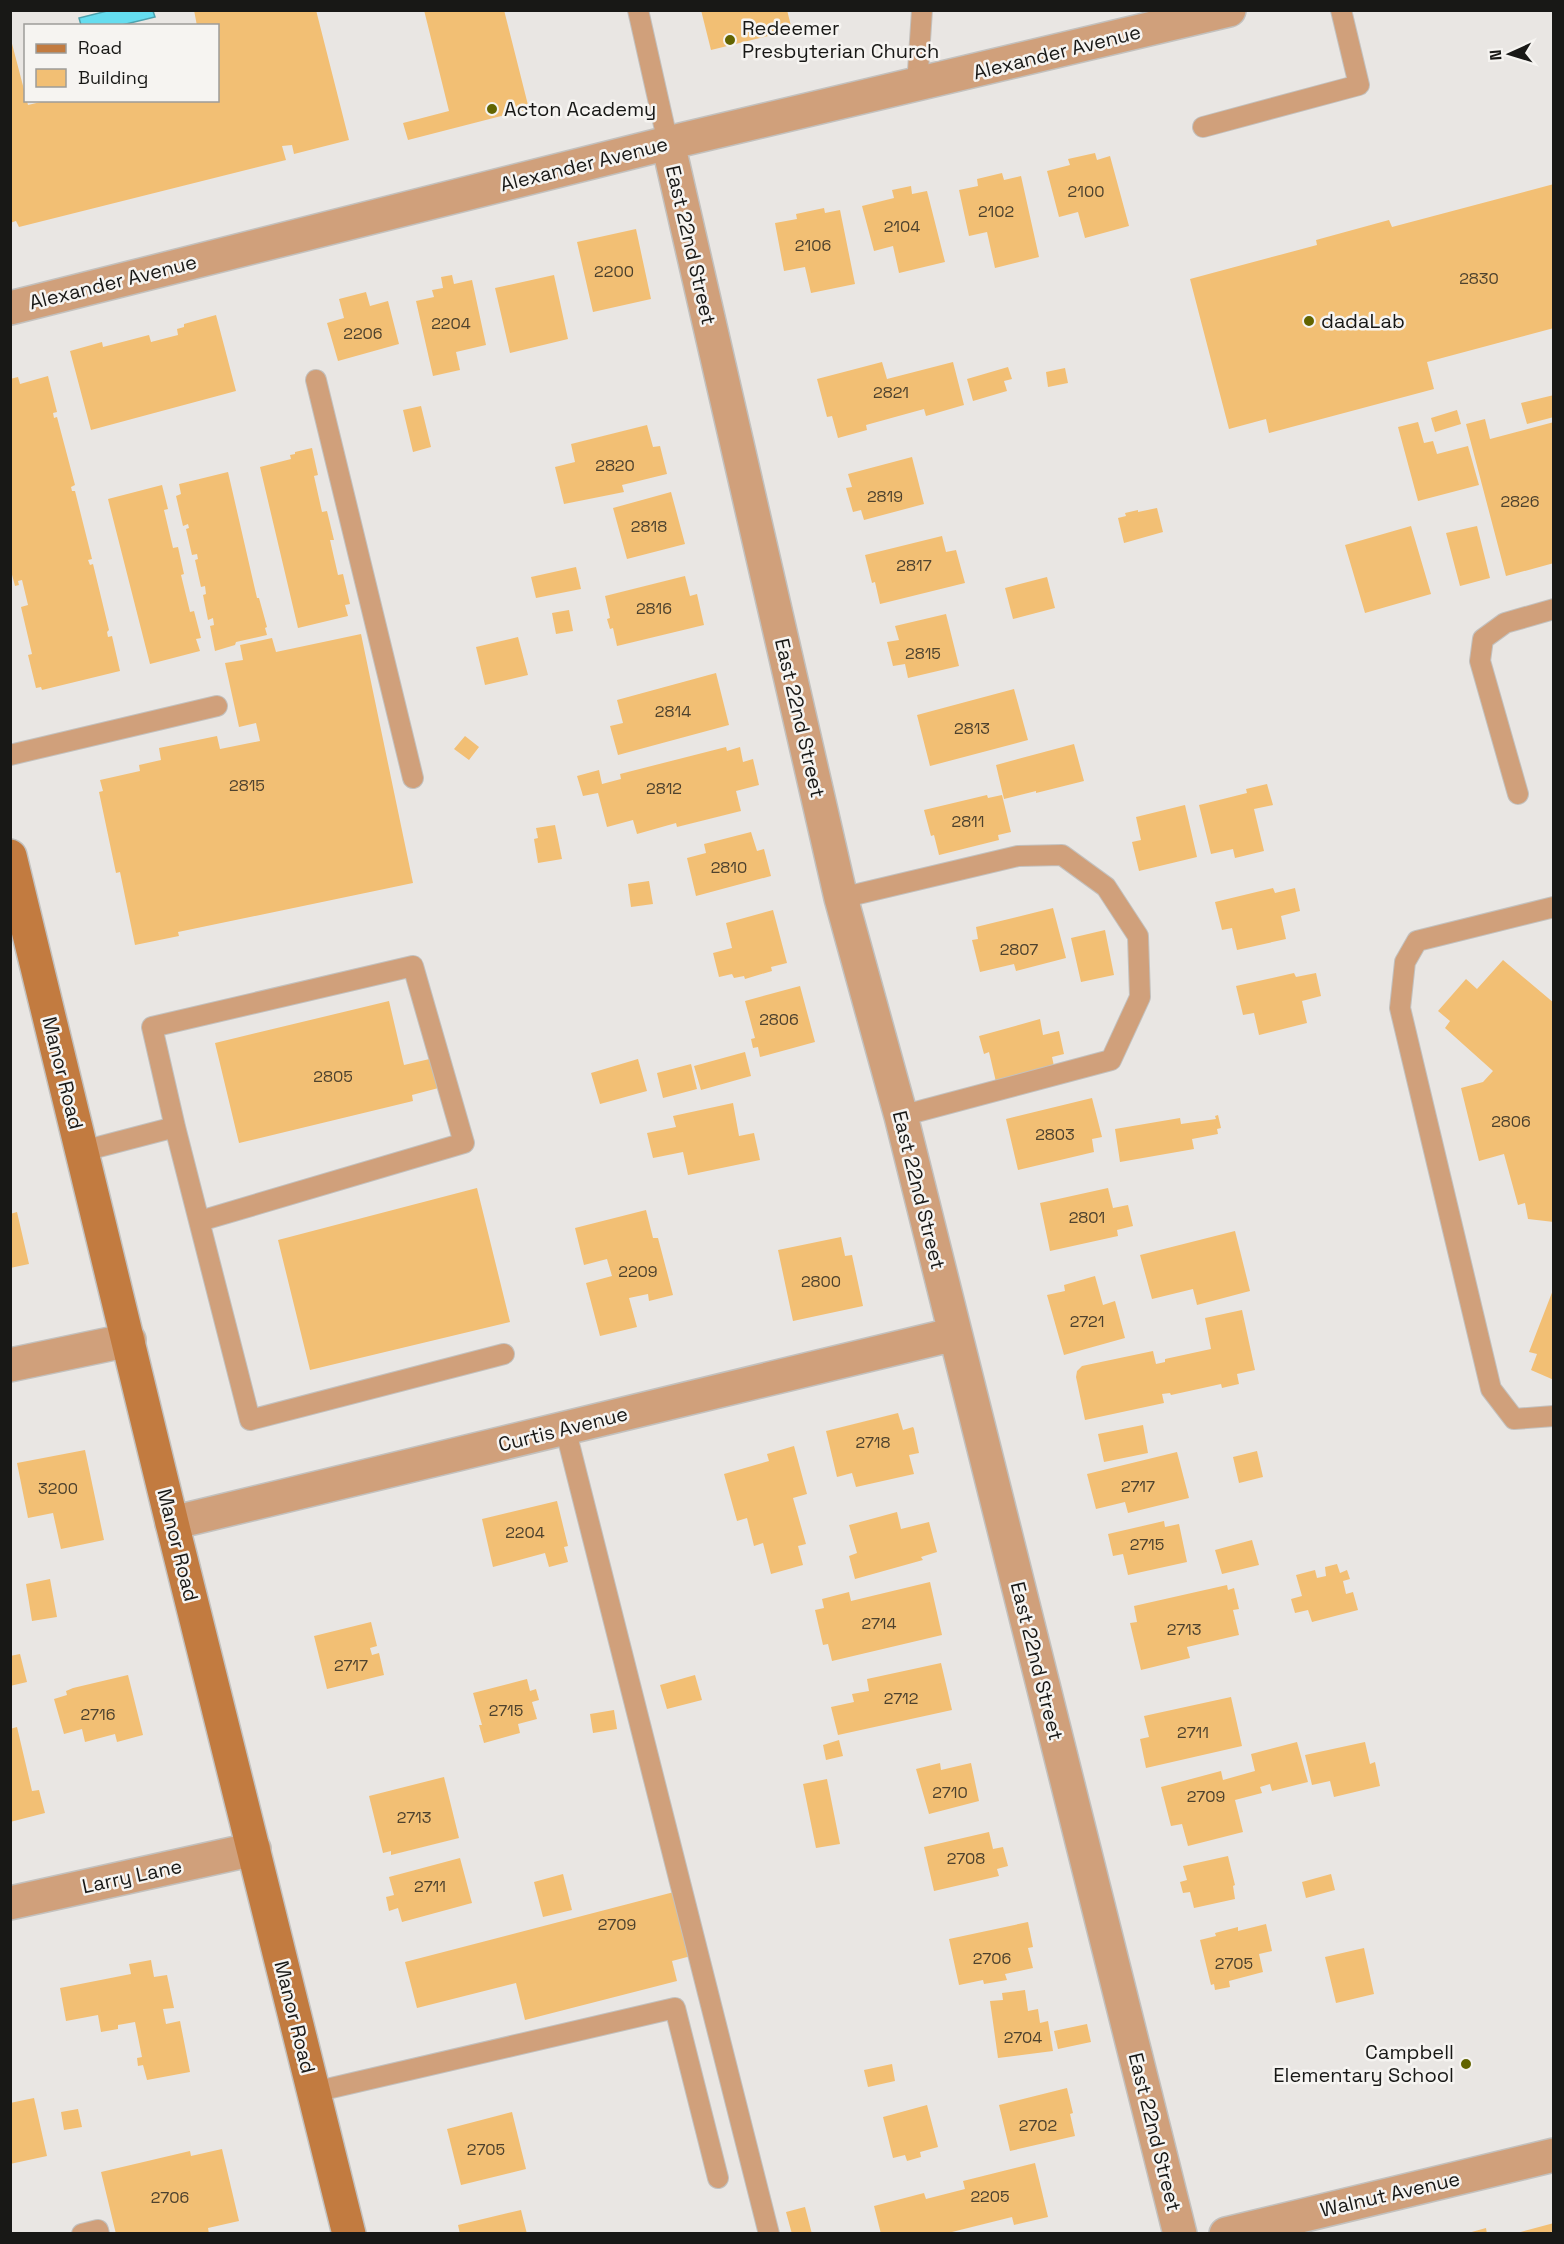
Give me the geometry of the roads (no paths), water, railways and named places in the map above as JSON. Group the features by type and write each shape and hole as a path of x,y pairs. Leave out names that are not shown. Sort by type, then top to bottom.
{"main road":[{"name":"Manor Road","path":"10,856 172,1523 349,2234"}],"street":[{"name":"Alexander Avenue","path":"10,308 668,143 917,86 1229,10"},
{"name":"East 22nd Street","path":"668,143 841,898 901,1116 1180,2234"},
{"name":"Curtis Avenue","path":"172,1523 955,1334"},
{"path":"10,1365 129,1340"},
{"name":"Larry Lane","path":"10,1903 254,1850"},
{"name":"Walnut Avenue","path":"1226,2234 1554,2155"}],"lane":[{"path":"638,10 668,143"},
{"path":"917,86 921,10"},
{"path":"1203,127 1359,85 1341,10"},
{"path":"316,380 413,778"},
{"path":"1518,794 1480,661 1483,639 1504,623 1554,609"},
{"path":"10,755 217,706"},
{"path":"841,898 1018,856 1062,855 1106,887 1138,936 1140,997 1111,1060 901,1116"},
{"path":"1554,907 1417,941 1405,962 1400,1008 1491,1389 1514,1419 1554,1416"},
{"path":"200,1221 464,1143 413,966 152,1027 175,1127 250,1420 504,1354"},
{"path":"83,1151 175,1127"},
{"path":"565,1428 769,2234"},
{"path":"314,2092 675,2008 718,2178"},
{"path":"82,2234 98,2230 99,2234"}],"water":[{"path":"111,10 153,11 155,17 126,24 81,24 79,18"}],"place":[{"name":"Redeemer Presbyterian Church","path":"730,40"},
{"name":"Acton Academy","path":"492,109"},
{"name":"dadaLab","path":"1309,321"},
{"name":"Campbell Elementary School","path":"1466,2064"}]}
